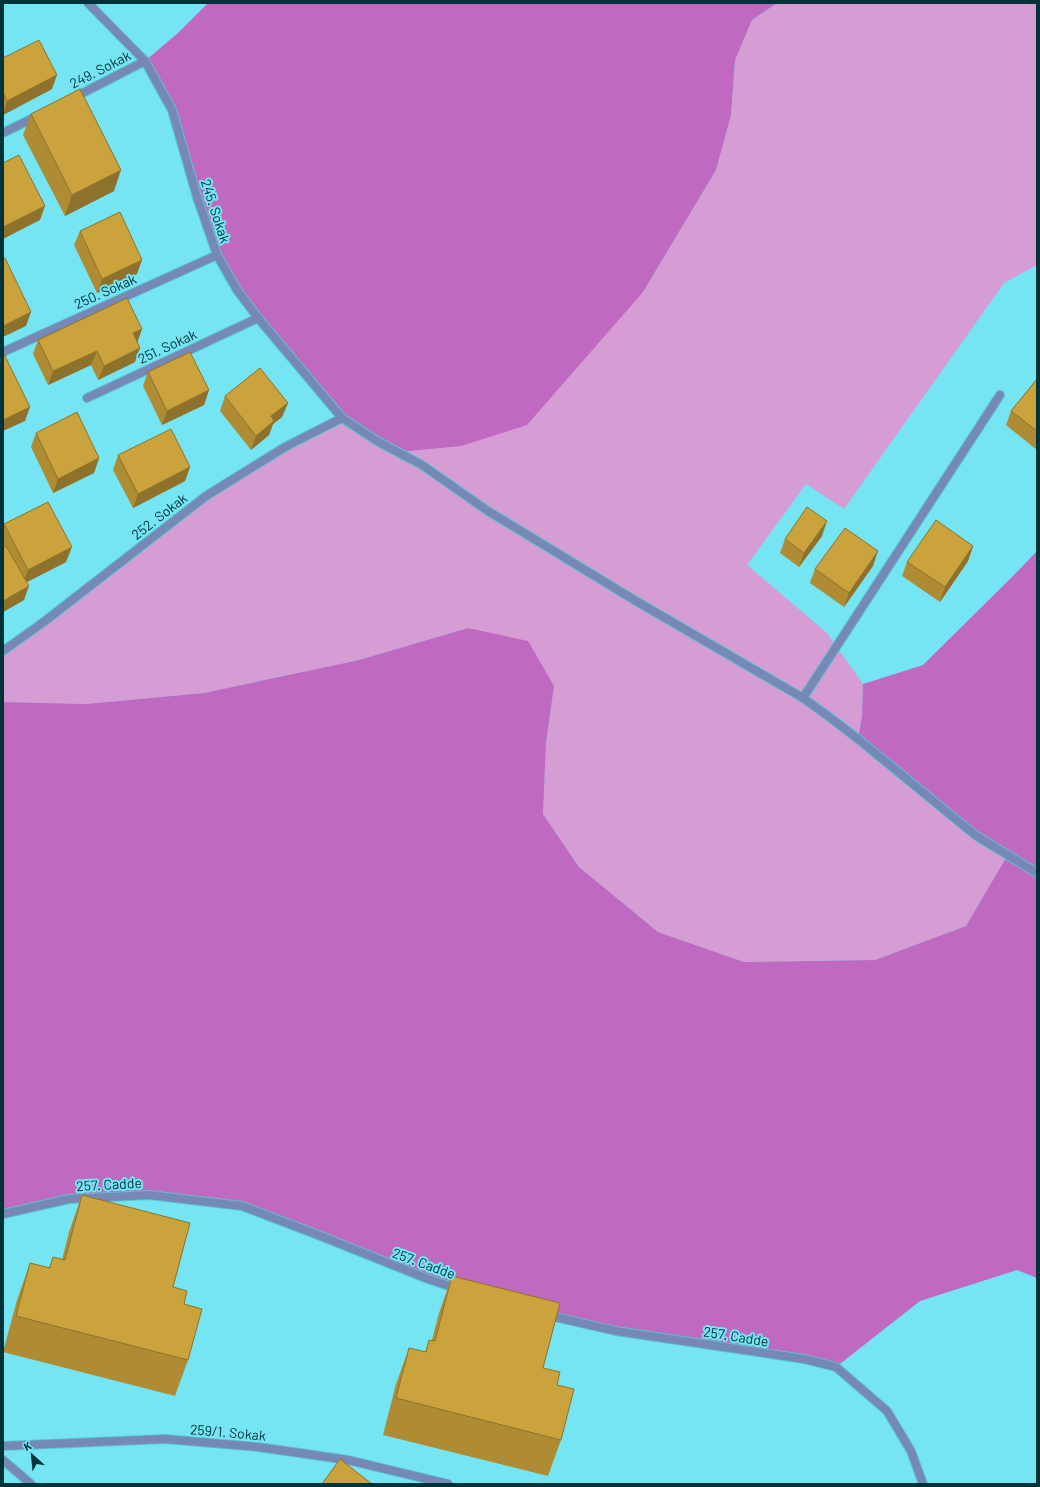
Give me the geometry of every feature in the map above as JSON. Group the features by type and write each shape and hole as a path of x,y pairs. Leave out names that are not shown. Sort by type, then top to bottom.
{"street":[{"name":"245. Sokak","path":"88,3 145,61 172,110 197,197 217,255 237,290 258,318 342,418 377,441 422,465 488,511 636,601 803,698 858,739 975,835 1007,856 1037,872"},
{"name":"249. Sokak","path":"67,100 145,61"},
{"path":"3,133 46,111"},
{"name":"250. Sokak","path":"3,352 217,255"},
{"name":"251. Sokak","path":"87,398 258,318"},
{"path":"803,698 1000,395"},
{"name":"252. Sokak","path":"3,651 50,617 206,496 285,447 342,418"},
{"name":"257. Cadde","path":"3,1214 68,1199 149,1195 242,1206 318,1234 428,1279 465,1291"},
{"name":"257. Cadde","path":"540,1313 616,1331 804,1359 836,1367 887,1411 911,1451 923,1484"},
{"name":"259/1. Sokak","path":"3,1446 165,1439 250,1446 348,1460 448,1484"},
{"path":"3,1460 31,1484"}],"shaded area":[{"path":"208,3 777,3 752,20 735,60 731,115 716,170 643,292 527,425 461,446 399,452 342,418 258,318 217,255 172,110 145,61 178,33"},
{"path":"777,3 1037,3 1037,265 1004,283 844,509 806,484 747,565 827,633 863,684 862,716 858,740 1007,856 966,926 875,960 744,962 658,932 579,867 543,814 546,743 554,686 468,628 359,660 204,693 86,704 3,702 3,651 206,496 285,447 643,292 716,170 731,115 735,60 752,20"},
{"path":"1037,551 1037,1278 1017,1270 920,1301 836,1367 616,1331 518,1308 242,1206 149,1195 69,1199 3,1214 3,702 86,704 204,693 359,660 468,628 528,641 554,686 546,743 543,814 579,867 658,932 744,962 875,960 966,926 1007,856 858,739 862,716 863,684 923,665"}],"building":[{"path":"39,40 57,75 7,101 3,92 3,58"},
{"path":"80,89 121,170 72,195 31,114"},
{"path":"19,155 45,206 3,227 3,163"},
{"path":"120,212 142,260 102,279 80,231"},
{"path":"5,258 31,312 3,326 3,259"},
{"path":"127,298 142,329 133,333 140,348 104,366 97,351 53,371 38,340"},
{"path":"190,352 209,390 167,411 148,372"},
{"path":"3,354 30,407 3,420"},
{"path":"260,368 288,403 271,416 274,421 256,436 225,396"},
{"path":"1037,379 1037,431 1011,411"},
{"path":"77,412 99,458 58,479 36,433"},
{"path":"171,429 190,467 138,494 118,455"},
{"path":"48,502 72,547 28,570 4,524"},
{"path":"807,507 827,521 804,553 785,539"},
{"path":"936,520 973,546 945,587 907,562"},
{"path":"845,528 878,551 849,593 815,569"},
{"path":"6,546 29,586 3,601 3,547"},
{"path":"82,1195 190,1223 173,1287 187,1291 184,1304 202,1309 188,1360 16,1316 30,1263 50,1268 53,1257 65,1260"},
{"path":"452,1276 560,1303 543,1368 560,1372 557,1385 574,1389 561,1440 396,1398 409,1348 426,1352 429,1340 435,1341"},
{"path":"340,1459 372,1484 322,1484"}]}
